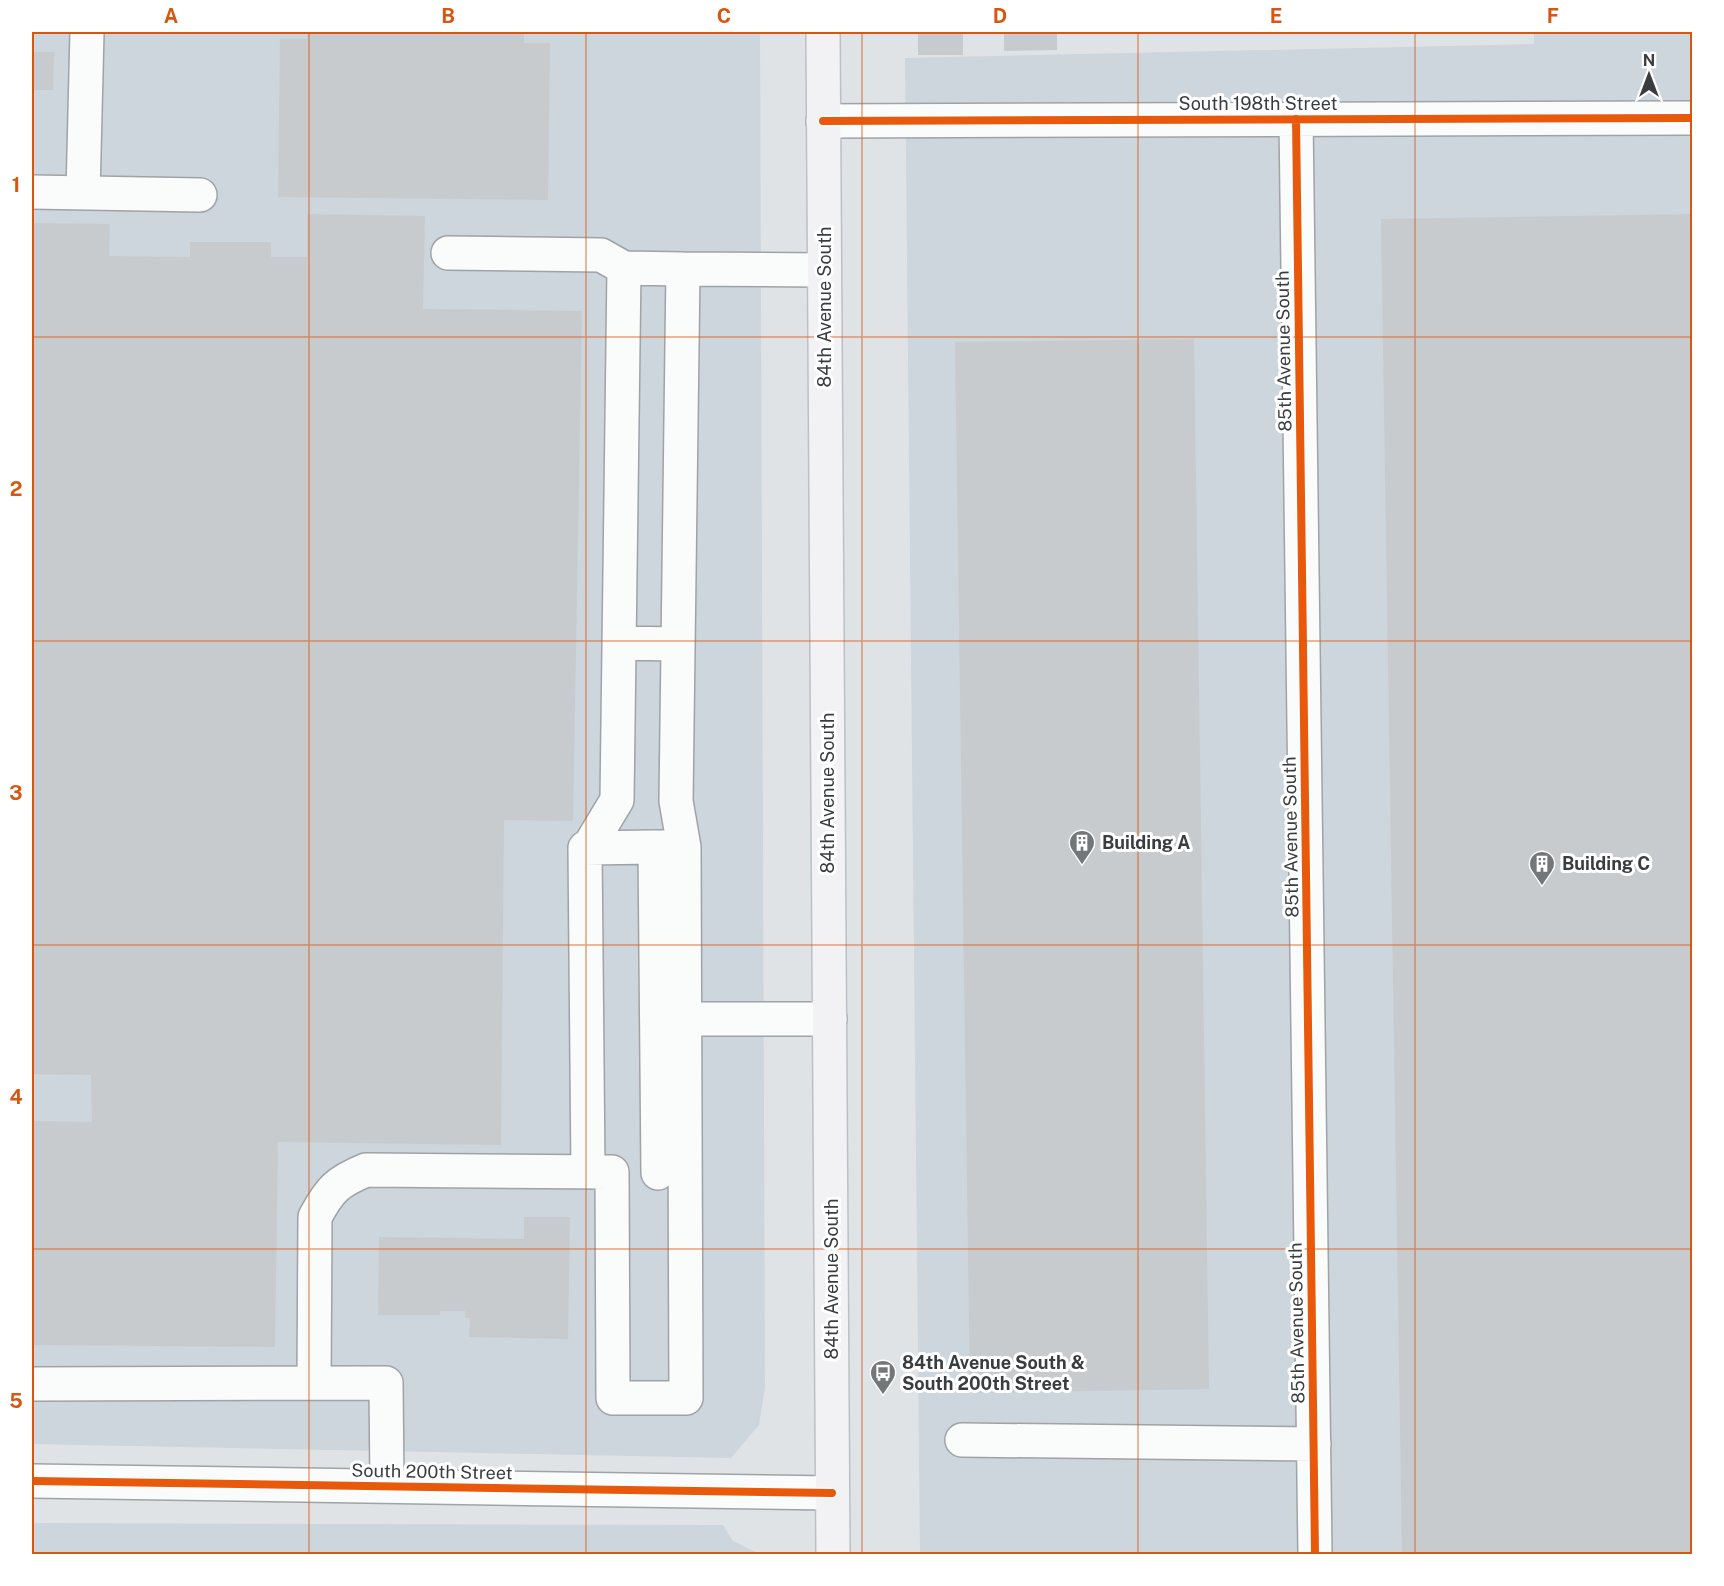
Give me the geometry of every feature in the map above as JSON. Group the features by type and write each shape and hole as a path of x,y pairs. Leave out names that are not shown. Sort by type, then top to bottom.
{"main road":[{"name":"84th Avenue South","path":"823,32 833,1554"}],"street":[{"path":"83,193 87,32"},
{"name":"South 198th Street","path":"823,121 1692,117"},
{"name":"85th Avenue South","path":"1296,119 1315,1554"},
{"path":"32,192 200,195"},
{"path":"448,253 601,255 624,268 824,270"},
{"path":"624,268 617,800 588,848 585,848 613,1398 686,1398 672,1173 670,847 676,801 682,269"},
{"path":"619,643 678,644"},
{"path":"588,848 670,847"},
{"path":"670,847 685,1019 672,1173"},
{"path":"685,1019 830,1019"},
{"path":"314,1383 315,1217 326,1196 344,1179 366,1170 672,1173"},
{"path":"32,1384 386,1383 387,1486"},
{"path":"962,1440 1314,1444"},
{"name":"South 200th Street","path":"32,1481 832,1492"}],"shaded area":[{"path":"32,32 760,32 765,1387 759,1425 731,1458 32,1444"},
{"path":"1534,32 1692,32 1692,1554 920,1554 905,58 1534,44"},
{"path":"32,1523 723,1525 733,1541 759,1554 32,1554"}],"building":[{"path":"307,32 524,32 524,43 550,43 548,200 278,197 280,39 307,39"},
{"path":"918,32 963,32 963,55 918,55"},
{"path":"1004,32 1057,32 1057,50 1004,51"},
{"path":"32,52 54,52 53,90 32,90"},
{"path":"307,214 425,216 423,309 582,311 573,821 504,820 501,1145 278,1142 275,1347 32,1345 32,1121 92,1122 91,1075 32,1074 32,223 110,224 109,256 190,257 190,242 271,242 271,257 307,257"},
{"name":"Building C","path":"1692,214 1692,1554 1402,1554 1381,219"},
{"name":"Building A","path":"1194,339 1209,1389 970,1393 955,342"},
{"path":"524,1217 570,1217 568,1339 469,1337 470,1318 465,1318 465,1311 440,1311 440,1315 378,1315 379,1237 524,1239"}],"cycle path":[{"path":"823,121 1692,118"},
{"path":"1296,119 1315,1554"},
{"path":"32,1481 832,1493"}],"place":[{"name":"Building A","path":"1082,866"},
{"name":"Building C","path":"1542,887"},
{"name":"84th Avenue South & South 200th Street","path":"883,1396"}]}
